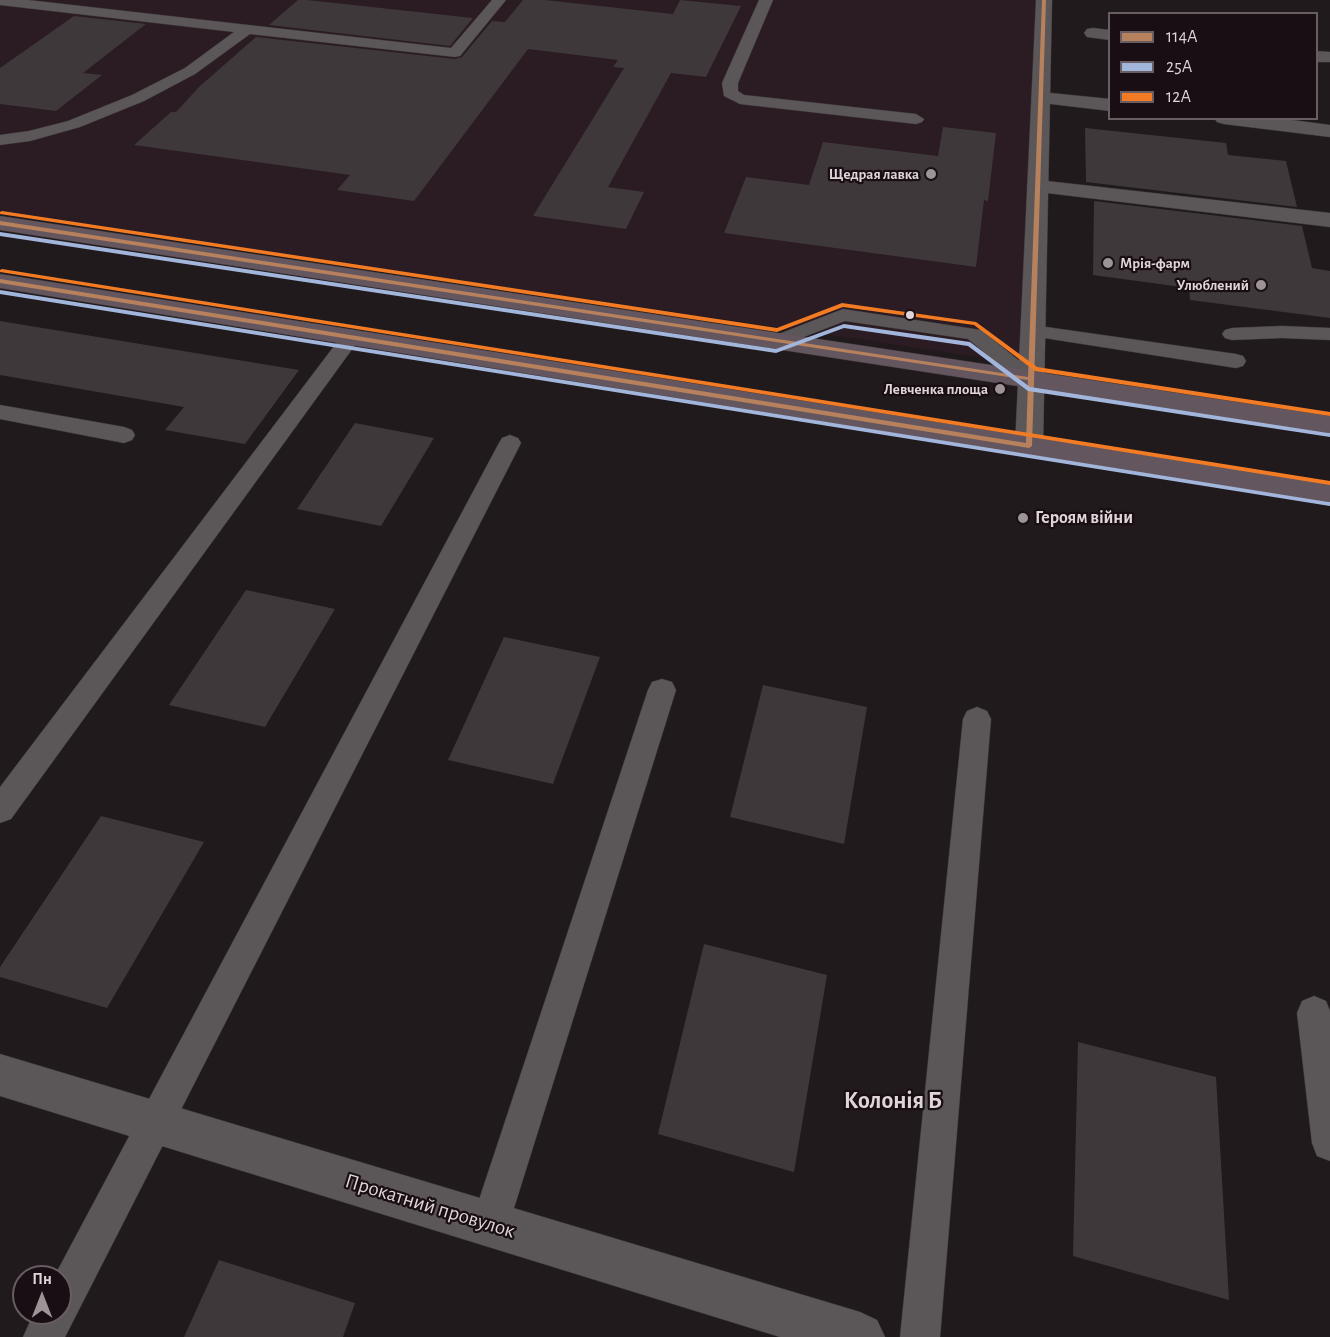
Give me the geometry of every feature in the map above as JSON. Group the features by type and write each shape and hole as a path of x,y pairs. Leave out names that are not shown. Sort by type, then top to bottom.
{"main road":[{"path":"0,223 1330,425"},
{"path":"0,281 1330,494"}],"street":[{"path":"1029,446 1044,0"},
{"path":"1041,98 1108,105"},
{"path":"1240,120 1330,131"},
{"path":"1038,186 1330,220"},
{"name":"Прокатний провулок","path":"0,1075 860,1337"}],"lane":[{"path":"0,1 455,53 499,0"},
{"path":"766,0 730,83 730,93 740,99 916,119"},
{"path":"0,140 30,136 74,124 138,98 190,71 247,29"},
{"path":"778,341 843,315 974,334 1031,380"},
{"path":"1032,331 1236,361"},
{"path":"1232,334 1282,332 1330,334"},
{"path":"0,810 351,337"},
{"path":"0,412 124,435"},
{"path":"72,1282 510,443"},
{"path":"490,1224 662,690"},
{"path":"920,1337 977,719"},
{"path":"1314,1013 1330,1143"}],"shaded area":[{"path":"0,0 1036,0 1019,363 0,212"}],"building":[{"path":"298,0 473,18 450,46 269,25"},
{"path":"523,0 545,0 673,14 680,0 741,6 706,77 671,73 608,187 644,192 626,229 533,216 624,68 613,67 618,60 528,49 414,201 337,190 350,175 134,145 171,112 176,112 199,87 256,37 455,59 462,57 492,21 505,22"},
{"path":"74,16 146,24 83,73 102,75 56,111 0,104 0,68"},
{"path":"943,127 996,133 988,201 984,200 976,267 724,233 746,177 809,185 823,142 938,156"},
{"path":"1085,128 1226,143 1228,155 1286,161 1297,207 1086,182"},
{"path":"1094,201 1302,226 1312,268 1330,271 1330,318 1190,300 1189,288 1093,275"},
{"path":"0,321 299,370 245,444 165,430 184,407 0,375"},
{"path":"355,423 434,438 381,526 297,509"},
{"path":"246,590 335,609 265,727 169,705"},
{"path":"504,637 600,657 553,784 448,760"},
{"path":"763,685 867,707 844,844 730,817"},
{"path":"101,816 204,842 107,1008 0,977 0,967"},
{"path":"704,944 827,975 794,1172 658,1134"},
{"path":"1078,1042 1216,1077 1229,1300 1073,1256"},
{"path":"219,1260 355,1303 343,1337 184,1337"}],"transit line":[{"name":"114А","path":"0,281 1029,446 1044,0"},
{"name":"12А","path":"2,213 777,330 842,305 976,324 1035,369 1330,414"},
{"name":"114А","path":"0,223 1031,379"},
{"name":"25А","path":"0,234 776,351 844,326 970,344 1028,389 1328,435"},
{"name":"12А","path":"2,271 1330,483"},
{"name":"25А","path":"0,292 1328,504"}],"place":[{"name":"Щедрая лавка","path":"931,174"},
{"name":"Мрія-фарм","path":"1108,263"},
{"name":"Улюблений","path":"1261,285"},
{"name":"Левченка площа","path":"1000,389"},
{"name":"Героям війни","path":"1023,518"}],"district":[{"name":"Колонія Б","path":"893,1101"}]}
